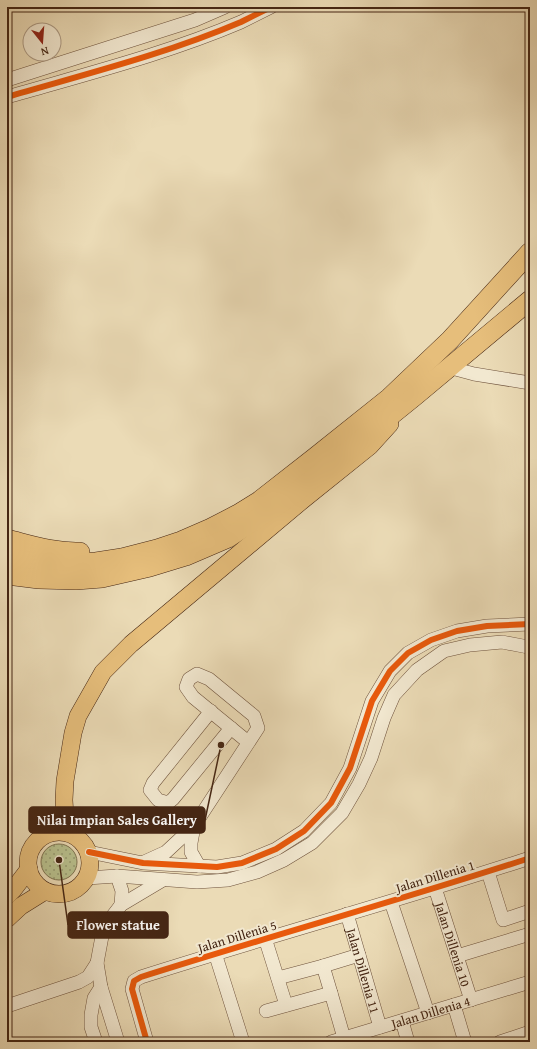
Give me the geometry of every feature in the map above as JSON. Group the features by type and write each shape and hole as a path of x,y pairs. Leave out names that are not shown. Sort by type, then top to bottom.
{"highway":[{"path":"7,557 30,562 59,564 96,562 122,558 157,549 181,540 211,528 238,514 259,501 389,398 450,340 530,252"},
{"path":"7,575 46,580 102,578 150,567 186,556 228,538 290,497 415,396 452,364 528,305"},
{"path":"7,539 35,547 69,552 103,551 122,558"}],"main road":[{"path":"66,832 64,800 65,781 73,733 78,716 103,672 131,644 304,499 370,446 415,396"},
{"path":"66,832 74,835 86,845 91,861 90,870 87,878 74,891 64,894 55,894 45,891 38,886 32,878 28,861 30,852 40,839 48,834 66,832"},
{"path":"7,896 29,869"},
{"path":"7,919 21,906 45,891"}],"street":[{"path":"7,80 188,22 224,7"},
{"path":"7,97 193,41 242,22 271,7"},
{"path":"452,364 503,370 530,376"},
{"path":"452,364 474,374 530,383"},
{"path":"87,878 117,876 197,882 228,880 257,872 284,860 312,843 342,813 359,784 371,758 384,718 394,695 417,670 444,651 470,645 502,642 529,650 527,639 530,625 487,626 457,631 431,640 408,653 390,671 372,701 350,768 331,803 310,825 276,849 242,863 217,867 143,863 89,852"},
{"path":"143,863 166,852 194,826 258,728 254,716 209,679 197,674 189,679 186,687 193,697 248,742"},
{"path":"211,711 153,783 150,790 158,800 168,803 174,799 230,728"},
{"path":"194,826 191,852 199,866"},
{"name":"Jalan Dillenia 1","path":"347,914 391,902 530,858"},
{"path":"488,872 510,939"},
{"path":"117,876 122,891 122,905"},
{"path":"96,1042 92,1027 91,1015 98,992 97,963 103,931 111,918 122,905 163,880"},
{"name":"Jalan Dillenia 10","path":"435,888 471,1000"},
{"path":"391,902 428,1013"},
{"path":"503,920 530,911"},
{"name":"Jalan Dillenia 5","path":"147,1042 133,985 141,976 347,914"},
{"name":"Jalan Dillenia 11","path":"347,914 380,1027"},
{"path":"457,956 530,934"},
{"path":"265,938 286,1005"},
{"path":"215,953 244,1042"},
{"path":"278,978 359,955"},
{"path":"7,1006 79,982 88,977 97,963"},
{"path":"323,966 344,1038"},
{"path":"79,982 98,992 118,1042"},
{"name":"Jalan Dillenia 4","path":"331,1042 530,982"},
{"path":"266,1011 331,993"},
{"path":"454,1005 465,1042"},
{"path":"402,1021 408,1042"},
{"path":"500,1042 530,1032"}],"green space":[{"path":"59,844 69,847 74,852 77,862 74,872 69,877 59,880 49,877 44,872 41,862 44,852 49,847"}],"cycle path":[{"path":"7,97 155,54 241,22 271,7"},
{"path":"89,852 143,863 217,867 242,863 276,849 304,831 331,803 350,768 372,701 390,671 408,653 431,640 457,631 487,626 530,624"},
{"path":"147,1042 132,989 134,981 141,977 433,889 530,858"}],"place":[{"name":"Nilai Impian Sales Gallery","path":"221,745"},
{"name":"Flower statue","path":"59,860"}]}
